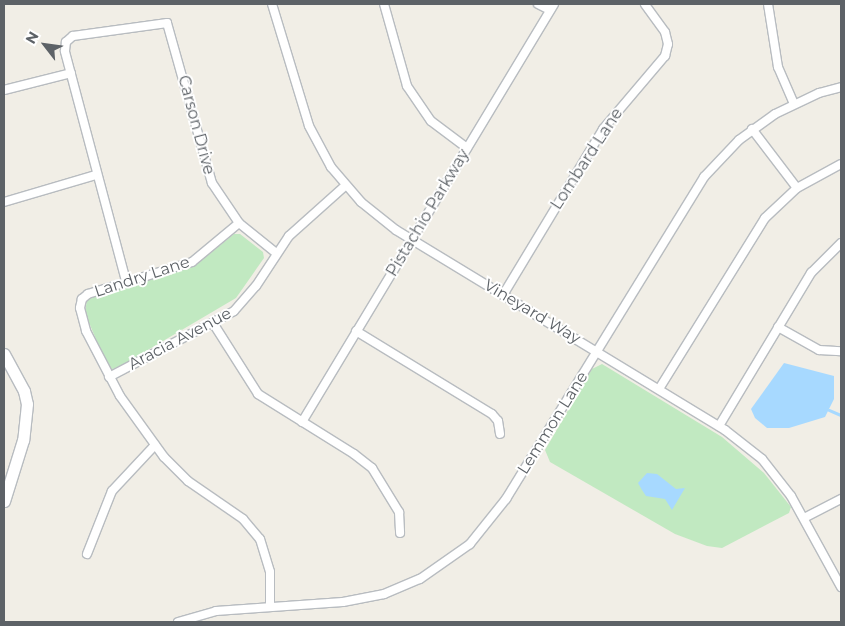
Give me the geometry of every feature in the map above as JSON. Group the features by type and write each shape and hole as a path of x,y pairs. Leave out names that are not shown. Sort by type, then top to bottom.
{"main road":[{"path":"4,354 24,391 27,404 23,440 4,501"}],"street":[{"name":"Vineyard Way","path":"272,4 309,126 320,149 345,186 378,217 412,240 719,426 762,458 804,518 841,586"},
{"path":"384,4 407,86 431,121 467,148"},
{"path":"538,4 552,7"},
{"name":"Lombard Lane","path":"503,295 603,129 666,56 668,44 664,32 645,4"},
{"path":"768,4 778,67 794,104"},
{"name":"Pistachio Parkway","path":"302,422 552,7"},
{"name":"Carson Drive","path":"70,73 64,51 69,39 161,22 169,26 208,171 219,195 239,223 276,253"},
{"path":"4,90 70,73 126,281"},
{"name":"Lemmon Lane","path":"178,622 216,611 343,602 384,594 420,579 447,562 480,534 506,499 704,177 752,129 794,104 841,87"},
{"path":"752,129 797,188"},
{"path":"659,389 749,240 770,213 797,188 841,164"},
{"path":"4,202 96,174"},
{"name":"Aracia Avenue","path":"109,377 213,323 241,304 276,253 297,228 345,186"},
{"name":"Landry Lane","path":"239,223 192,262 88,294 80,303 86,331 109,377 155,445 188,481 231,509 252,527 268,562 270,606"},
{"path":"719,426 811,273 841,242"},
{"path":"213,323 249,384 269,402 354,454 372,468 400,512 400,533"},
{"path":"778,327 819,350 841,351"},
{"path":"356,331 492,414 498,422 500,434"},
{"path":"87,554 112,491 155,445"},
{"path":"804,518 841,499"}],"green space":[{"path":"234,234 240,234 263,252 264,258 236,298 124,364 113,369 108,368 85,313 87,299 196,265"},
{"path":"602,364 722,437 764,473 791,507 789,513 722,548 707,546 675,534 550,462 545,450 592,369"}],"water":[{"path":"784,363 834,376 834,399 825,417 789,428 767,428 755,418 751,409"},
{"path":"647,473 657,474 676,489 685,488 672,510 665,499 646,496 638,483"}],"waterway":[{"path":"829,410 841,415"}]}
